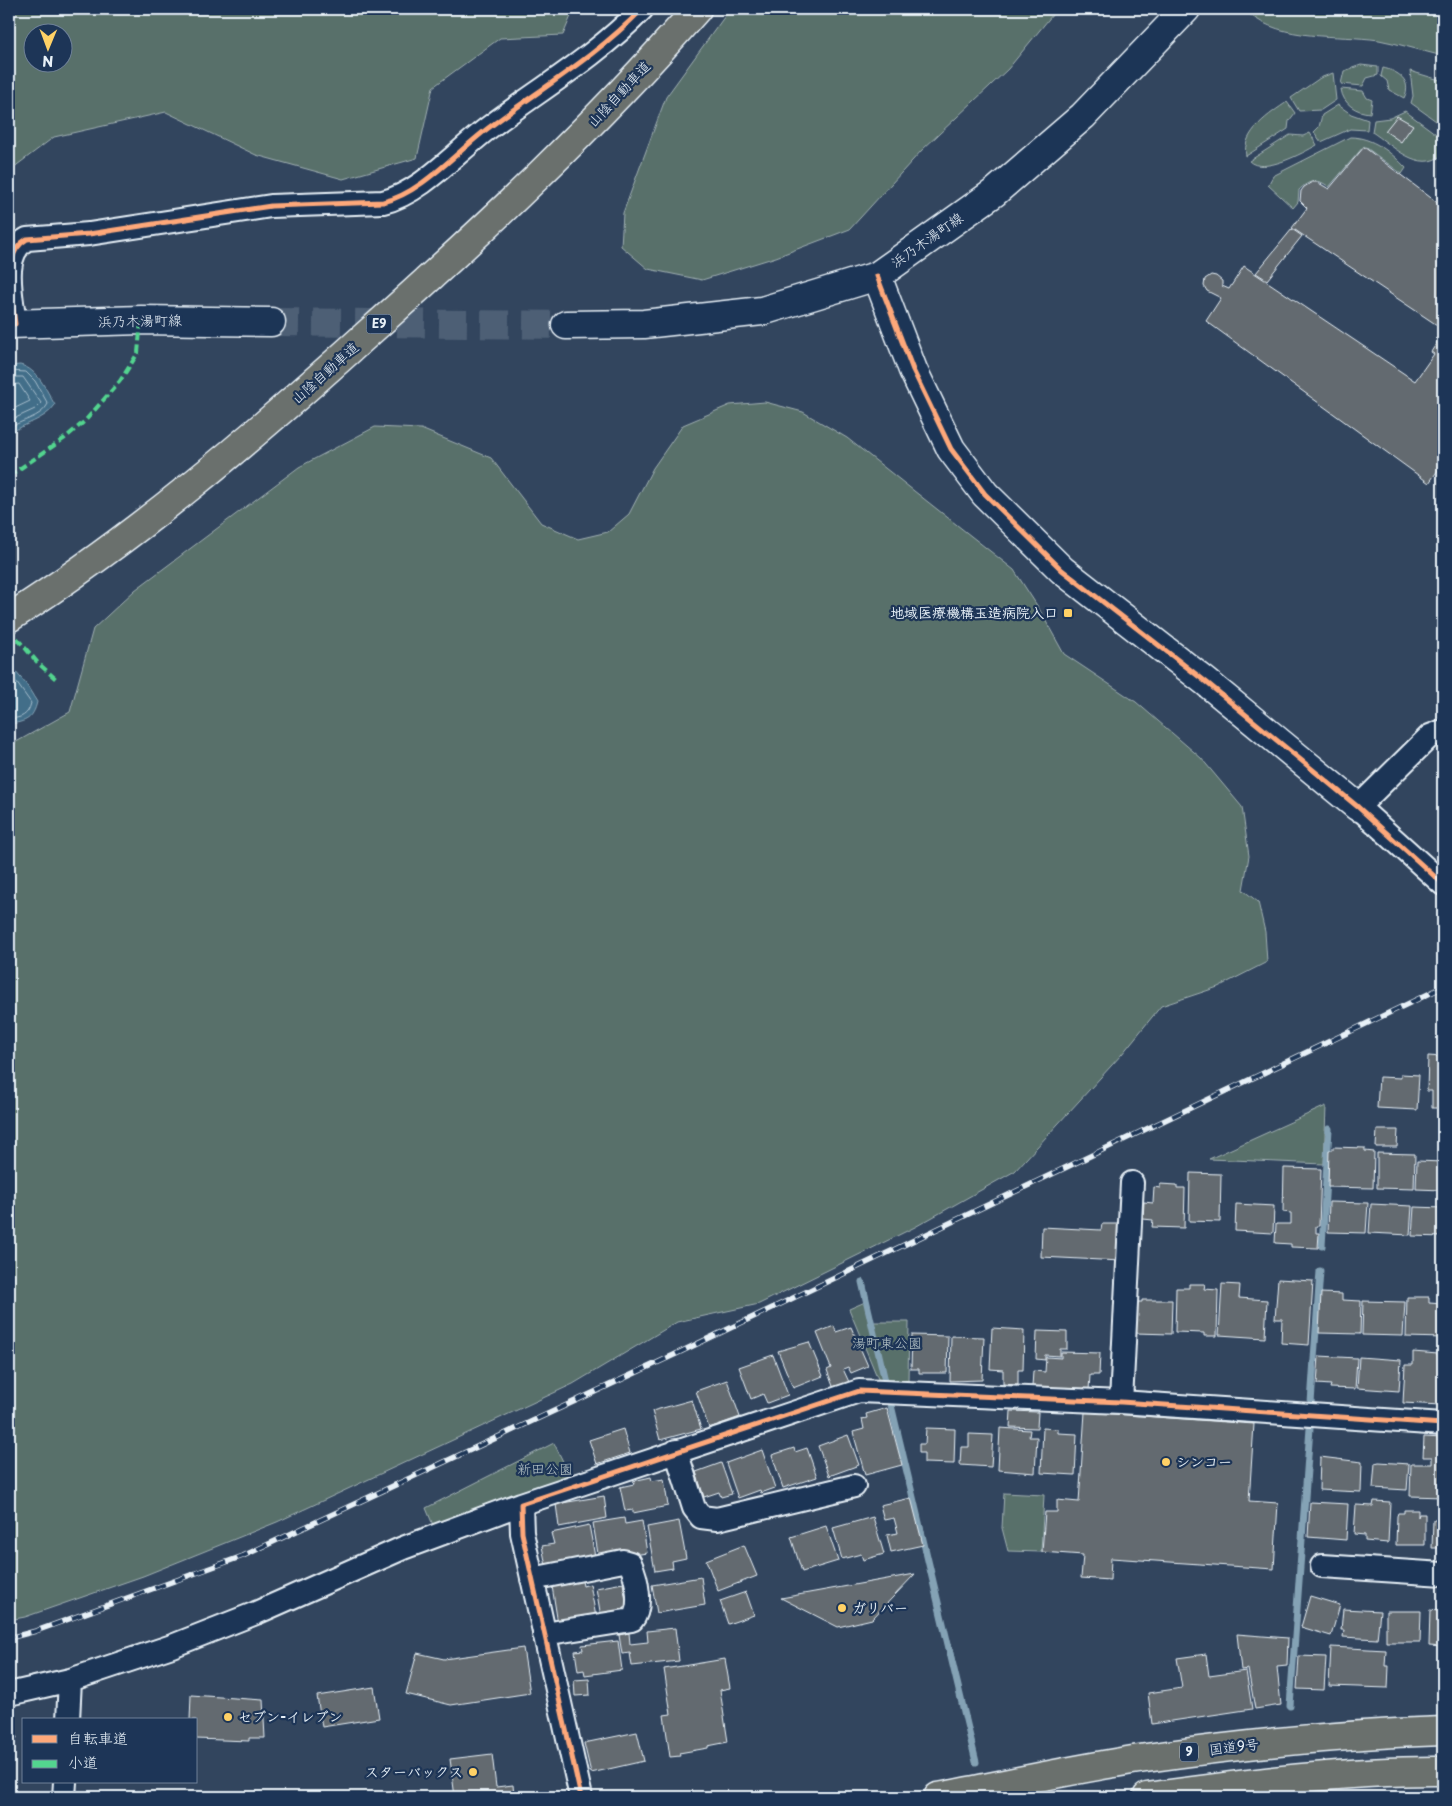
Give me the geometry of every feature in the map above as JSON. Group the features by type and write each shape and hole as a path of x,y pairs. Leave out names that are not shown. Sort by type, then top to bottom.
{"highway":[{"name":"山陰自動車道","path":"17,604 242,427 471,223 660,31 678,9"},
{"name":"山陰自動車道","path":"17,604 86,565 260,431 481,233 568,148 697,9"},
{"name":"国道9号","path":"938,1797 1144,1758 1326,1737 1443,1731"},
{"path":"1147,1797 1241,1784 1387,1770 1443,1771"}],"main road":[{"name":"浜乃木湯町線","path":"566,325 644,324 762,311 877,276 995,192 1084,116 1186,9"},
{"path":"877,276 913,370 951,448 985,494 1062,570 1206,682 1358,807"},
{"name":"浜乃木湯町線","path":"12,324 141,320 271,322"}],"street":[{"path":"12,324 10,257 19,243 27,239 89,234 271,206 394,200 416,187 489,127 604,44 642,9"},
{"path":"1443,731 1430,736 1358,807 1443,884"},
{"path":"1121,1402 1132,1183"},
{"path":"9,1694 70,1680 180,1643 256,1613 403,1548 521,1504 859,1391 1121,1402 1443,1424"},
{"path":"676,1451 694,1508 701,1517 717,1519 854,1486"},
{"path":"521,1504 522,1533 581,1797"},
{"path":"532,1579 623,1561 630,1563 633,1569 638,1614 632,1620 544,1634"},
{"path":"1322,1566 1443,1574"},
{"path":"68,1718 70,1680"},
{"path":"64,1797 65,1784"}],"green space":[{"path":"9,9 574,9 563,35 500,38 433,87 417,158 343,179 256,155 166,112 54,137 9,171"},
{"path":"730,9 1057,9 1008,69 922,150 850,229 776,257 702,280 648,269 621,246 623,213 666,97"},
{"path":"1250,9 1443,9 1443,56 1379,40 1293,33 1277,29 1262,22 1248,13"},
{"path":"1361,65 1378,67 1378,75 1367,78 1363,86 1341,84 1344,71"},
{"path":"1383,68 1393,71 1405,81 1406,92 1404,98 1389,90 1387,81 1381,76"},
{"path":"1410,71 1443,81 1443,126 1411,103 1413,96"},
{"path":"1333,73 1336,100 1321,110 1299,111 1291,98 1320,78"},
{"path":"1341,89 1363,91 1367,98 1372,100 1370,113 1355,109 1347,103"},
{"path":"1287,102 1295,113 1289,121 1288,129 1246,156 1248,139 1253,131"},
{"path":"1338,105 1351,114 1368,120 1367,130 1350,129 1321,142 1314,132 1319,127 1322,115"},
{"path":"1405,111 1443,139 1443,154 1434,160 1416,160 1406,156 1372,132 1374,120 1390,118"},
{"path":"1310,133 1317,145 1293,157 1264,166 1255,165 1249,161 1290,135 1303,136"},
{"path":"1350,137 1366,140 1381,146 1406,168 1402,174 1364,146 1329,187 1321,182 1314,181 1299,190 1298,202 1293,208 1268,185 1273,176"},
{"path":"765,402 803,412 847,438 1014,570 1038,607 1064,654 1136,702 1201,758 1242,807 1249,856 1243,890 1258,902 1265,932 1267,962 1218,987 1161,1006 1122,1054 1015,1171 915,1227 759,1304 677,1322 573,1384 277,1522 143,1576 25,1617 9,1620 9,746 70,712 93,629 135,590 299,467 375,427 421,429 491,458 541,523 578,539 608,532 629,514 653,468 683,425 730,405"},
{"path":"1326,1106 1324,1164 1209,1159"},
{"name":"湯町東公園","path":"865,1302 869,1322 909,1322 908,1381 878,1379 849,1309"},
{"name":"新田公園","path":"554,1443 572,1480 433,1525 426,1508"},
{"path":"1004,1493 1044,1495 1041,1552 1008,1551 1002,1528"}],"water":[{"path":"20,365 37,375 55,405 45,415 9,434 9,366"},
{"path":"9,664 26,684 37,702 28,719 9,724"}],"building":[{"path":"1397,116 1413,125 1401,142 1385,131"},
{"path":"1364,147 1443,207 1443,329 1292,228 1307,208 1300,201 1301,191 1304,187 1312,182 1317,182 1329,189"},
{"path":"1292,229 1302,236 1267,280 1256,273"},
{"path":"1244,266 1415,381 1434,354 1431,352 1443,333 1443,463 1429,483 1206,321 1221,298 1207,291 1204,286 1205,279 1211,275 1216,276 1222,281 1222,286 1229,289"},
{"path":"1428,1056 1443,1057 1443,1108 1432,1108 1432,1091 1427,1091"},
{"path":"1401,1074 1419,1075 1417,1110 1377,1108 1379,1077 1401,1078"},
{"path":"1377,1130 1398,1130 1397,1147 1376,1147"},
{"path":"1333,1147 1365,1148 1365,1151 1374,1152 1373,1188 1328,1187 1329,1150 1333,1150"},
{"path":"1377,1153 1415,1154 1414,1189 1377,1188"},
{"path":"1417,1161 1443,1162 1443,1190 1416,1189"},
{"path":"1284,1168 1321,1169 1319,1226 1316,1226 1316,1233 1319,1233 1318,1248 1291,1247 1291,1244 1275,1243 1276,1224 1291,1224 1291,1213 1283,1212"},
{"path":"1190,1173 1221,1174 1220,1222 1189,1221"},
{"path":"1160,1184 1177,1185 1177,1188 1185,1188 1184,1228 1152,1227 1153,1220 1143,1219 1144,1202 1153,1203 1154,1187 1160,1188"},
{"path":"1329,1202 1368,1203 1366,1233 1328,1232"},
{"path":"1236,1204 1274,1206 1273,1233 1235,1231"},
{"path":"1371,1204 1412,1206 1410,1235 1369,1233"},
{"path":"1414,1207 1443,1208 1443,1237 1412,1236"},
{"path":"1102,1224 1123,1224 1121,1261 1041,1257 1042,1227 1101,1230"},
{"path":"1278,1279 1313,1281 1309,1345 1281,1343 1282,1319 1275,1319"},
{"path":"1189,1284 1205,1284 1204,1289 1218,1290 1217,1336 1204,1336 1204,1333 1175,1332 1176,1288 1189,1288"},
{"path":"1222,1284 1240,1285 1239,1298 1267,1300 1265,1338 1219,1335"},
{"path":"1321,1293 1342,1294 1342,1300 1361,1301 1360,1334 1319,1333"},
{"path":"1407,1297 1429,1297 1429,1303 1443,1304 1443,1338 1406,1337"},
{"path":"1142,1300 1172,1300 1171,1334 1135,1333 1136,1302 1142,1302"},
{"path":"1363,1301 1405,1302 1403,1336 1362,1335"},
{"path":"834,1326 836,1332 851,1327 868,1366 851,1373 848,1367 843,1369 849,1382 834,1389 827,1370 831,1368 817,1333"},
{"path":"992,1328 1024,1330 1023,1370 1018,1370 1018,1385 1003,1384 1003,1370 990,1369"},
{"path":"1037,1331 1067,1332 1067,1349 1060,1349 1060,1356 1045,1355 1045,1360 1036,1359"},
{"path":"912,1335 948,1336 947,1373 919,1373 919,1369 911,1369"},
{"path":"951,1336 984,1337 982,1380 950,1381"},
{"path":"809,1342 823,1376 793,1388 778,1351"},
{"path":"1061,1352 1100,1353 1099,1375 1090,1375 1089,1390 1032,1387 1033,1371 1045,1372 1046,1357 1061,1358"},
{"path":"1413,1352 1438,1354 1438,1357 1441,1357 1441,1364 1443,1364 1441,1405 1403,1403 1405,1365 1413,1365"},
{"path":"773,1355 788,1395 767,1403 763,1394 751,1399 739,1367"},
{"path":"1319,1356 1357,1358 1355,1389 1330,1388 1331,1385 1317,1384"},
{"path":"1359,1357 1401,1360 1399,1391 1357,1388"},
{"path":"727,1380 740,1417 709,1428 696,1391"},
{"path":"692,1400 701,1429 660,1440 652,1411"},
{"path":"887,1408 902,1465 865,1475 853,1432 864,1429 862,1419 867,1418 866,1414"},
{"path":"1011,1411 1038,1412 1037,1428 1010,1427"},
{"name":"シンコー","path":"1085,1412 1254,1424 1249,1501 1278,1503 1274,1569 1111,1558 1110,1580 1081,1578 1083,1555 1042,1552 1045,1512 1057,1512 1057,1500 1079,1502"},
{"path":"926,1428 955,1429 954,1464 924,1463 924,1453 919,1453 919,1444 925,1444"},
{"path":"1000,1428 1030,1430 1029,1437 1037,1437 1035,1473 998,1470"},
{"path":"1043,1428 1058,1429 1058,1433 1077,1434 1075,1475 1041,1473"},
{"path":"623,1429 630,1453 597,1464 589,1440"},
{"path":"969,1434 993,1435 991,1467 960,1465 961,1447 969,1447"},
{"path":"848,1435 859,1465 829,1476 818,1446"},
{"path":"1424,1437 1443,1438 1443,1497 1410,1496 1411,1464 1432,1464 1432,1457 1423,1457"},
{"path":"794,1448 795,1452 807,1448 817,1477 783,1488 772,1455"},
{"path":"762,1450 775,1488 761,1493 760,1490 738,1498 726,1463"},
{"path":"1320,1457 1362,1462 1361,1492 1319,1490"},
{"path":"721,1463 732,1494 721,1497 719,1492 704,1497 696,1472"},
{"path":"1375,1463 1409,1464 1407,1490 1373,1488"},
{"path":"651,1477 652,1481 664,1479 668,1506 633,1513 633,1510 625,1511 620,1487 634,1484 633,1481"},
{"path":"604,1496 607,1518 559,1527 556,1504"},
{"path":"911,1498 923,1545 891,1552 887,1535 898,1533 894,1518 884,1520 880,1505"},
{"path":"1374,1501 1390,1502 1388,1543 1365,1541 1365,1535 1354,1534 1356,1505 1373,1506"},
{"path":"1310,1502 1348,1504 1346,1540 1308,1537"},
{"path":"1404,1510 1418,1510 1418,1517 1419,1514 1425,1514 1425,1545 1396,1545 1397,1516 1398,1513 1404,1513"},
{"path":"873,1517 884,1554 863,1560 861,1554 842,1559 833,1528"},
{"path":"624,1518 625,1524 642,1521 647,1553 599,1560 593,1523"},
{"path":"1433,1520 1443,1520 1443,1548 1432,1548"},
{"path":"679,1521 686,1558 672,1561 673,1568 655,1571 647,1527"},
{"path":"589,1525 596,1562 547,1571 542,1546 554,1544 551,1533"},
{"path":"826,1526 838,1561 802,1572 791,1537"},
{"path":"744,1545 757,1576 718,1591 706,1560"},
{"name":"ガリバー","path":"915,1574 872,1619 838,1627 781,1598"},
{"path":"701,1577 705,1605 657,1613 652,1585"},
{"path":"582,1581 583,1586 590,1584 596,1617 558,1624 552,1586"},
{"path":"623,1583 628,1613 601,1617 596,1588"},
{"path":"746,1592 754,1615 728,1624 720,1601"},
{"path":"1310,1596 1340,1605 1331,1636 1301,1627"},
{"path":"1439,1606 1443,1606 1443,1647 1429,1646 1430,1610 1438,1611"},
{"path":"1343,1609 1380,1611 1377,1639 1343,1637 1344,1630 1341,1630"},
{"path":"1386,1611 1421,1611 1420,1642 1386,1642"},
{"path":"675,1628 679,1661 632,1666 630,1653 622,1654 619,1635 629,1633 630,1644 648,1642 647,1631"},
{"path":"1237,1634 1288,1638 1287,1666 1277,1667 1281,1705 1255,1709 1248,1669 1241,1670"},
{"path":"618,1641 622,1670 585,1675 584,1670 578,1671 575,1651 583,1650 582,1645"},
{"path":"1331,1647 1386,1650 1385,1666 1389,1666 1388,1688 1329,1686"},
{"path":"523,1648 530,1693 451,1705 406,1694 417,1653 444,1659"},
{"path":"1206,1654 1209,1676 1246,1671 1252,1709 1152,1724 1148,1693 1182,1688 1177,1658"},
{"path":"1299,1656 1326,1657 1324,1690 1297,1689"},
{"path":"725,1659 730,1688 720,1690 728,1742 679,1753 680,1756 670,1757 664,1715 671,1714 664,1669"},
{"path":"589,1679 590,1695 575,1696 574,1680"},
{"path":"374,1687 379,1718 322,1727 317,1696"},
{"name":"セブン-イレブン","path":"191,1695 263,1700 265,1738 249,1738 249,1741 198,1739 198,1718 190,1718"},
{"path":"9,1719 17,1738 9,1742"},
{"path":"637,1732 644,1761 591,1773 584,1743"},
{"name":"スターバックス","path":"492,1754 496,1787 513,1785 514,1797 455,1797 450,1759"}],"waterway":[{"path":"1322,1246 1329,1129"},
{"path":"1311,1403 1320,1271"},
{"path":"862,1282 885,1381"},
{"path":"891,1405 976,1762"},
{"path":"1290,1706 1310,1428"}],"tunnel":[{"path":"271,322 566,325"}],"railway":[{"path":"9,1638 36,1631 243,1556 676,1354 1443,987"}],"marked path":[{"path":"9,476 65,438 85,421 120,381 138,353 141,320"},
{"path":"9,629 38,663 56,679"}],"cycle path":[{"path":"15,324 10,289 11,265 13,255 27,239 89,234 271,206 383,202 397,197 412,190 426,180 491,126 588,56 625,26 642,9"},
{"path":"877,276 913,370 951,449 985,494 1062,570 1206,682 1358,807 1443,884"},
{"path":"581,1797 522,1533 521,1504 859,1391 1121,1402 1443,1424"}],"place":[{"name":"地域医療機構玉造病院入口","path":"1068,613"},
{"name":"シンコー","path":"1166,1462"},
{"name":"ガリバー","path":"842,1608"},
{"name":"セブン-イレブン","path":"228,1717"},
{"name":"スターバックス","path":"473,1772"}]}
